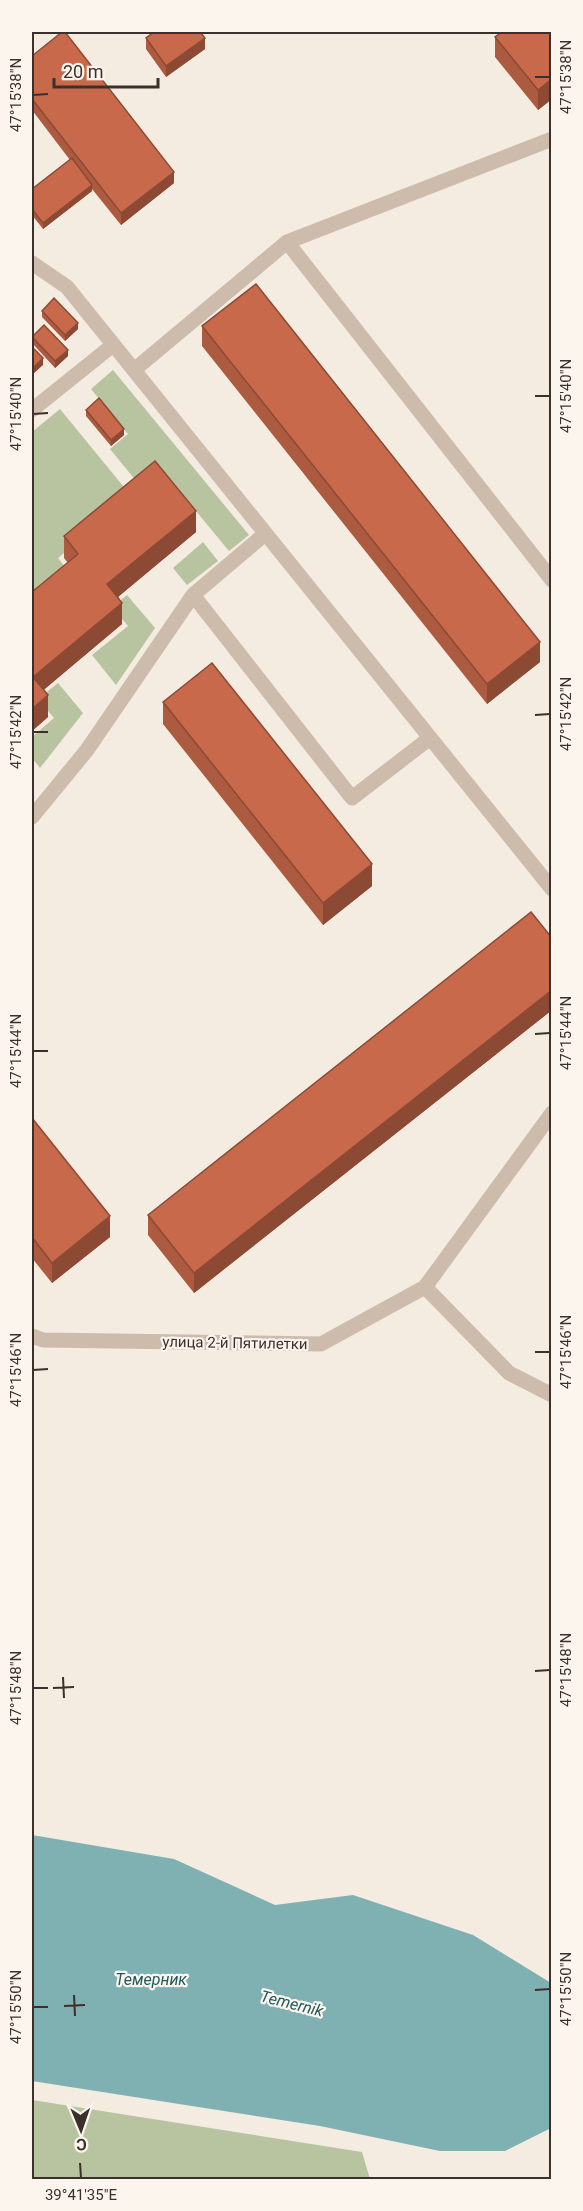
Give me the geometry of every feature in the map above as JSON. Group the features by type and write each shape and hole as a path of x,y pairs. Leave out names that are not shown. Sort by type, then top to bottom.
{"street":[{"path":"134,370 287,242 552,139"},
{"path":"287,242 552,580"},
{"path":"32,263 67,287 552,888"},
{"path":"32,411 113,345"},
{"path":"32,817 87,750 192,595 265,534"},
{"path":"192,595 352,798 430,738"},
{"name":"улица 2-й Пятилетки","path":"32,1336 43,1340 321,1344 425,1287 552,1113"},
{"path":"425,1287 509,1373 552,1395"}],"green space":[{"path":"113,370 249,535 229,551 158,465 137,482 110,449 128,434 91,389"},
{"path":"60,409 132,497 58,558 72,576 32,609 32,432"},
{"path":"203,542 218,561 187,585 173,568"},
{"path":"127,595 155,628 116,685 92,655 128,626 112,607"},
{"path":"58,683 83,713 40,768 32,758 32,737 54,718 38,699"},
{"path":"32,2100 362,2152 370,2179 32,2179"}],"water":[{"name":"Темерник","path":"32,1835 174,1859 275,1905 353,1895 473,1935 551,1983 551,2128 505,2151 440,2151 320,2126 32,2081"}],"building":[{"path":"65,32 174,172 121,213 32,99 32,56"},
{"path":"154,32 200,32 205,38 166,66 146,38"},
{"path":"502,32 552,32 552,79 538,90 495,37"},
{"path":"72,158 92,185 43,223 32,209 32,189"},
{"path":"256,284 540,642 487,684 202,326"},
{"path":"54,298 78,323 65,335 42,311"},
{"path":"44,325 68,350 55,361 32,337"},
{"path":"32,347 43,358 32,369"},
{"path":"99,398 124,429 111,440 86,410"},
{"path":"155,461 196,511 107,584 122,603 33,677 48,695 32,709 32,592 78,554 64,536"},
{"path":"212,663 372,864 323,903 163,702"},
{"path":"531,912 552,938 552,990 194,1273 148,1215"},
{"path":"32,1118 110,1216 52,1263 32,1237"}],"water label":[{"name":"Temernik","path":"292,2003"}]}
